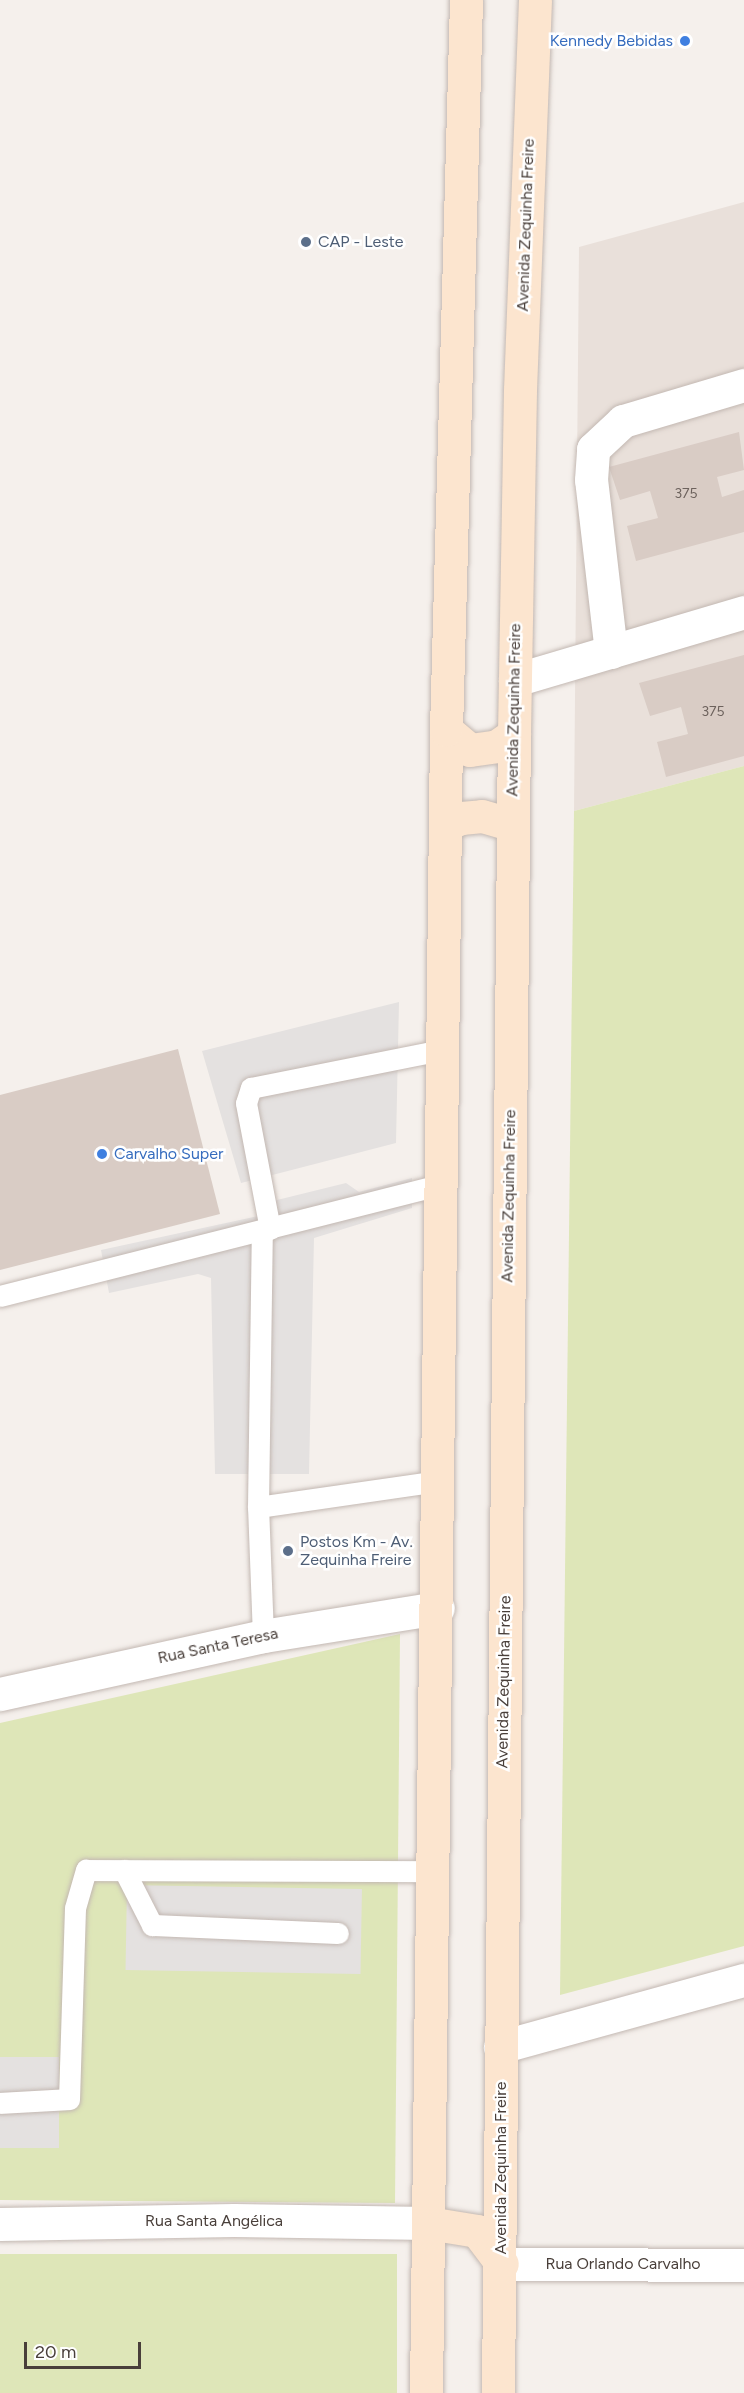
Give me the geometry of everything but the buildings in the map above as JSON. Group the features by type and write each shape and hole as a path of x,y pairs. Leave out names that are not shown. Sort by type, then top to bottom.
{"main road":[{"path":"426,2393 438,1608 446,730 466,0"},
{"name":"Avenida Zequinha Freire","path":"498,2393 502,2264 500,2047 514,734 520,390 535,0"},
{"path":"446,730 470,750 497,746 514,734"},
{"path":"445,825 461,818 482,816 513,825"},
{"path":"428,2223 477,2231 502,2264"}],"street":[{"path":"611,652 591,480 593,449 623,421 744,385"},
{"path":"515,680 744,612"},
{"name":"Rua Santa Teresa","path":"0,1694 263,1636 438,1608"},
{"path":"500,2047 744,1980"},
{"name":"Rua Santa Angélica","path":"0,2224 234,2220 428,2223"},
{"name":"Rua Orlando Carvalho","path":"502,2264 744,2265"}],"lane":[{"path":"263,1636 258,1507 266,1230 246,1103 251,1088 442,1050"},
{"path":"0,1296 442,1184"},
{"path":"258,1507 439,1481"},
{"path":"0,2103 69,2099 75,1908 86,1870 434,1871"},
{"path":"124,1870 152,1925 338,1933"}],"shaded area":[{"path":"744,202 744,766 574,811 579,247"},
{"path":"399,1002 396,1143 241,1183 202,1051"},
{"path":"412,1178 412,1208 314,1238 309,1474 215,1474 211,1278 198,1274 109,1293 101,1250 272,1213 273,1201 346,1183 359,1192"},
{"path":"127,1885 362,1889 360,1974 126,1970"},
{"path":"0,2057 59,2057 59,2148 0,2148"}],"green space":[{"path":"744,766 744,1946 560,1995 574,811"},
{"path":"400,1634 395,2203 0,2200 0,1723"},
{"path":"0,2254 397,2254 397,2393 0,2393"}],"place":[{"name":"Kennedy Bebidas","path":"685,41"},
{"name":"CAP - Leste","path":"306,242"},
{"name":"Carvalho Super","path":"102,1154"},
{"name":"Postos Km - Av. Zequinha Freire","path":"288,1551"}]}
